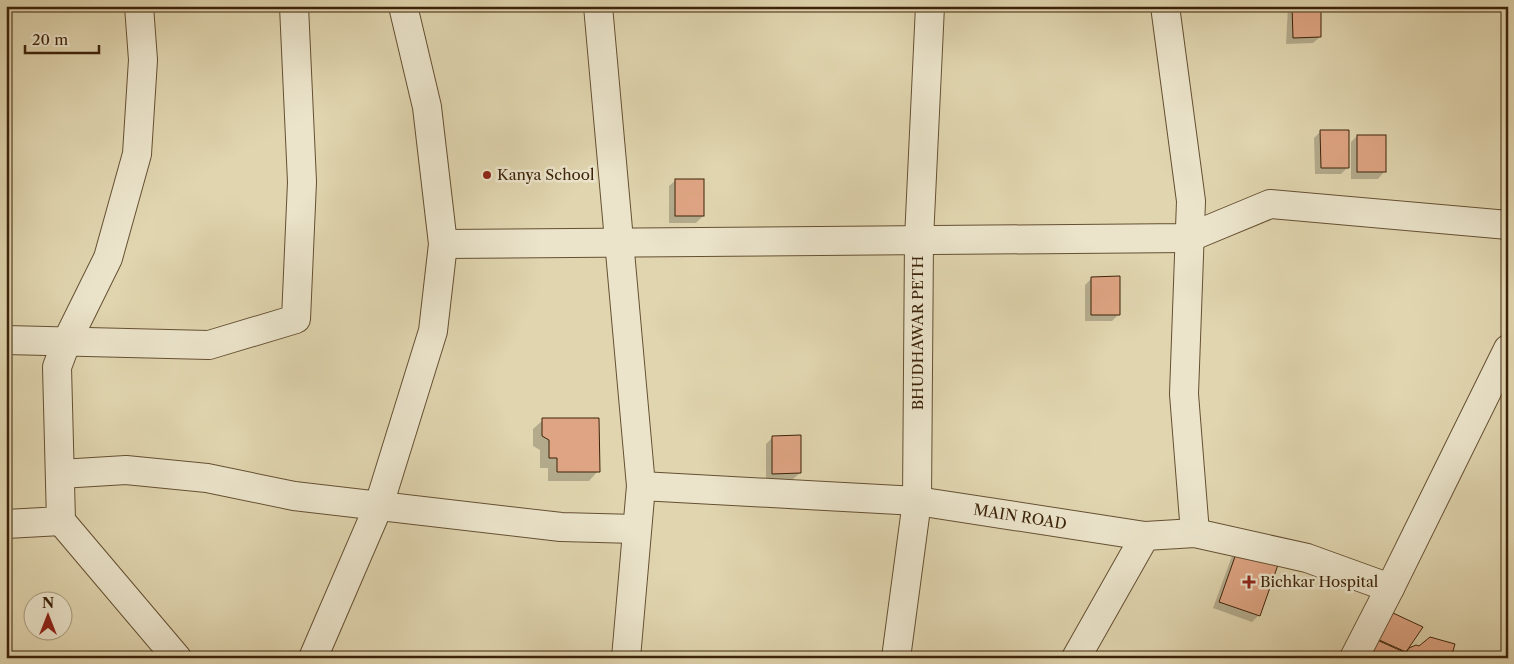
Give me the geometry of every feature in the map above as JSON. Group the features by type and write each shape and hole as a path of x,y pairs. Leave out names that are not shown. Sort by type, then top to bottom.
{"street":[{"path":"139,6 143,60 137,154 108,258 66,343 57,367 61,521 177,658"},
{"path":"6,340 66,343 209,345 296,319 302,182 294,6"},
{"path":"312,658 379,506 433,331 443,244 427,107 403,6"},
{"path":"598,6 641,486 626,658"},
{"name":"BHUDHAWAR PETH","path":"896,658 917,501 919,239 930,6"},
{"path":"1165,6 1190,201 1184,394 1195,533"},
{"path":"443,244 1188,238 1270,204 1508,225"},
{"path":"1354,658 1508,349"},
{"path":"60,474 126,470 207,478 294,496 379,506 561,527 636,529"},
{"name":"MAIN ROAD","path":"641,486 917,501 1145,536 1195,533 1307,558 1390,588"},
{"path":"6,524 61,521"},
{"path":"1076,658 1145,536"}],"building":[{"path":"1292,6 1321,6 1321,37 1293,38"},
{"path":"1320,130 1349,130 1349,168 1321,168"},
{"path":"1357,135 1386,135 1386,172 1357,172"},
{"path":"675,179 704,179 704,216 675,216"},
{"path":"1120,276 1120,315 1091,315 1091,277"},
{"path":"542,418 599,418 600,472 557,472 557,458 549,458 549,440 542,436"},
{"path":"801,435 801,473 772,474 772,436"},
{"path":"1238,548 1279,562 1260,616 1219,602"},
{"path":"1393,613 1423,627 1406,652 1377,639"},
{"path":"1368,636 1406,653 1409,648 1416,645 1419,646 1430,637 1455,644 1451,658 1358,658"}],"place":[{"name":"Kanya School","path":"487,175"},
{"name":"Bichkar Hospital","path":"1249,582"}]}
